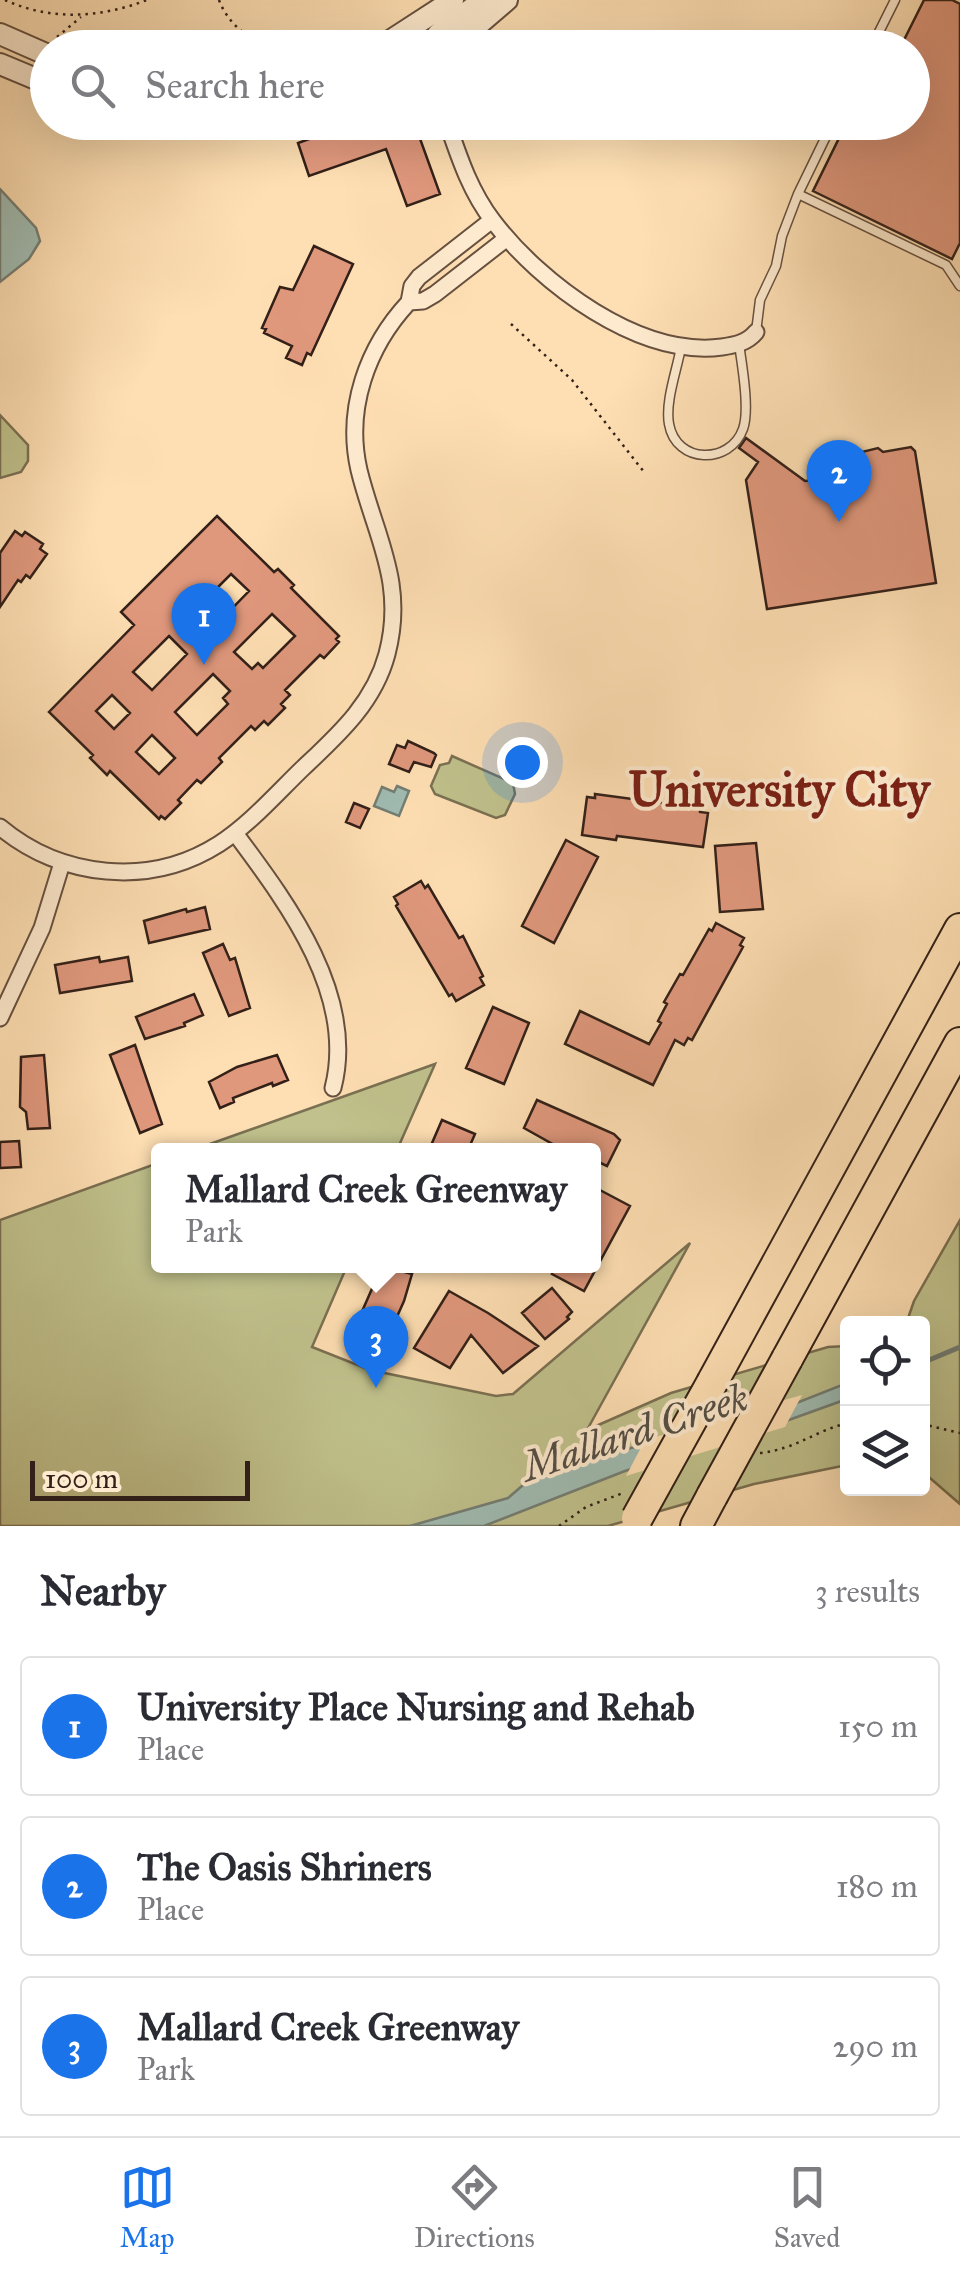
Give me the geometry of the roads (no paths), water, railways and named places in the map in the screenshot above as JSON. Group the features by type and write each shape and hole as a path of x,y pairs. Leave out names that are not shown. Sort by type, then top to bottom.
{"highway":[{"path":"635,1522 960,929"},
{"path":"696,1526 960,1043"}],"street":[{"path":"425,30 453,0"},
{"path":"444,30 483,0"},
{"path":"472,30 507,0"},
{"path":"0,34 30,43"},
{"path":"0,64 30,76"},
{"path":"454,140 469,182 492,220 554,282 595,312 681,348 739,344 756,332"},
{"path":"0,826 25,846 62,863 112,872 155,869 192,858 234,833 349,724 384,665 394,595 385,548 359,470 359,394 373,352 409,302 412,286 492,220"},
{"path":"409,302 429,298 507,238"},
{"path":"234,833 288,904 309,946 338,1032 339,1060 333,1088"},
{"path":"0,1018 38,939 62,863"}],"lane":[{"path":"880,30 894,0"},
{"path":"756,332 760,300 776,266 798,194 825,140"},
{"path":"798,194 946,265 960,286"},
{"path":"681,348 669,409 670,428 684,448 711,456 729,449 745,423 739,344"}],"water":[{"path":"0,189 36,228 40,241 29,259 0,282"},
{"path":"397,786 409,791 399,816 374,806 382,787 394,792"},
{"path":"840,1386 840,1402 625,1471 484,1526 410,1526 508,1498 536,1474 799,1402"}],"waterway":[{"path":"930,1360 960,1347"}],"place":[{"name":"The Oasis Shriners","path":"839,522"},
{"name":"University Place Nursing and Rehab","path":"204,665"},
{"name":"Mallard Creek Greenway","path":"376,1388"}],"district":[{"name":"University City","path":"779,789"}],"water label":[{"name":"Mallard Creek","path":"635,1432"}]}
